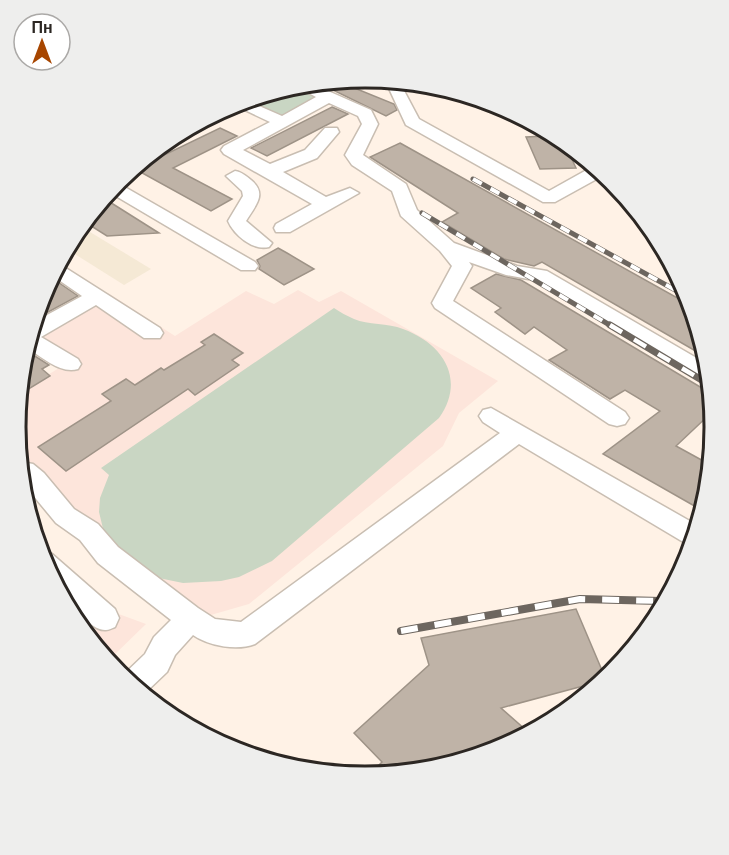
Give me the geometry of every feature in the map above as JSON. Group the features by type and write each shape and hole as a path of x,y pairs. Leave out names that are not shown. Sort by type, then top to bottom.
{"lane":[{"path":"396,90 412,122 549,198 590,175"},
{"path":"331,132 311,154 249,174 235,176 227,174 225,169 230,150 283,122 317,95 365,113 370,124 354,155 357,162 400,188 408,212 447,247 462,266 442,303 617,418"},
{"path":"251,108 283,122"},
{"path":"230,150 326,204"},
{"path":"235,176 251,189 252,196 237,221 240,228 262,243"},
{"path":"121,192 248,266"},
{"path":"282,228 350,192"},
{"path":"113,201 159,228"},
{"path":"447,247 513,271 540,275 698,368"},
{"path":"63,273 152,333"},
{"path":"40,329 96,296"},
{"path":"36,344 70,364"},
{"path":"491,416 687,533"},
{"path":"28,475 65,516 89,532 108,555 188,617 210,631 245,635 518,432"},
{"path":"61,579 105,618"},
{"path":"139,680 156,663 164,646 178,634 188,617"}],"shaded area":[{"path":"90,232 151,269 124,285 74,253"},
{"path":"298,290 319,302 341,291 498,381 459,413 443,446 249,604 190,621 100,562 48,477 27,460 28,388 59,368 35,349 37,340 39,334 108,293 175,336 246,291 274,304"},
{"path":"54,563 105,609 146,624 114,655 83,616"}],"green space":[{"path":"306,93 323,100 283,122 251,108"},
{"path":"334,308 360,321 403,329 430,344 440,354 450,377 451,390 447,404 439,418 272,561 239,577 221,581 183,583 149,576 105,537 99,512 100,498 109,475 101,468"}],"building":[{"path":"355,88 394,104 397,110 386,116 335,91"},
{"path":"332,107 348,114 267,156 251,148"},
{"path":"220,128 237,136 173,168 232,199 211,211 141,173 163,156"},
{"path":"538,136 572,160 576,168 540,169 526,137"},
{"path":"400,143 678,298 694,350 542,262 534,266 504,259 442,222 458,213 370,157"},
{"path":"111,203 159,233 107,236 92,227"},
{"path":"278,248 314,269 284,285 259,269 257,260"},
{"path":"496,274 521,280 701,388 704,420 676,446 702,460 694,506 603,454 660,411 625,390 610,399 549,360 567,350 534,327 525,334 495,312 501,308 471,288"},
{"path":"58,282 78,296 45,314"},
{"path":"214,334 243,353 232,360 239,365 195,395 188,389 66,471 38,447 111,401 102,394 126,379 135,385 161,368 164,370 205,345 201,342"},
{"path":"33,355 49,365 42,369 50,376 27,390"},
{"path":"576,609 601,670 583,686 501,708 523,727 494,741 431,760 378,766 382,762 354,733 429,665 421,638"}],"railway":[{"path":"473,179 674,289"},
{"path":"422,213 613,327"},
{"path":"610,325 700,379"},
{"path":"401,631 580,599 656,601"}]}
